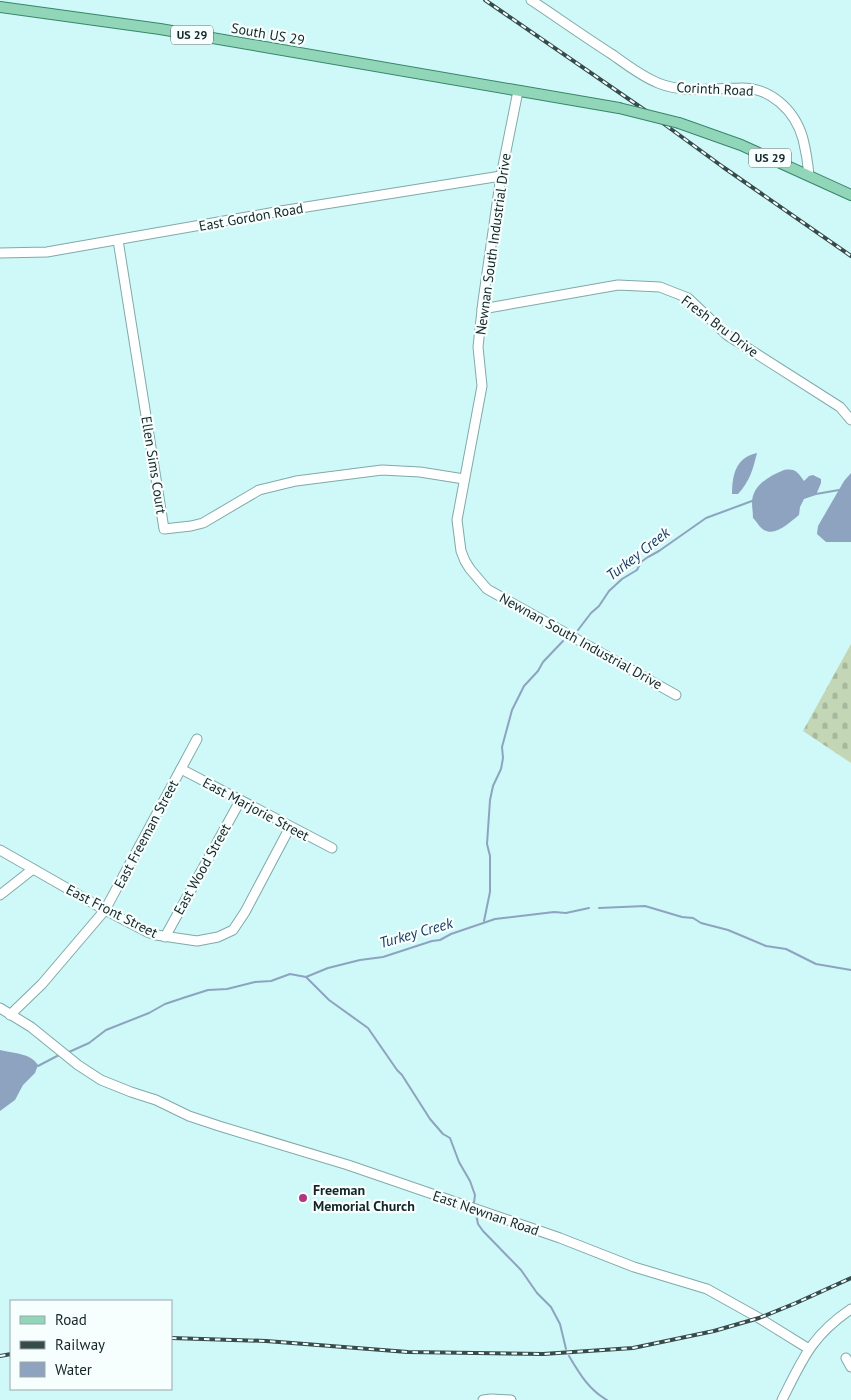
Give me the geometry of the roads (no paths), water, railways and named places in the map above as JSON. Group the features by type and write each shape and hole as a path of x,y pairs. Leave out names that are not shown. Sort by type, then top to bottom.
{"main road":[{"name":"South US 29","path":"0,7 160,29 518,91"},
{"name":"US 29","path":"518,91 580,100 679,124 730,141 851,195"}],"street":[{"name":"Corinth Road","path":"531,0 632,69 658,83 694,90 746,88 759,90 771,96 787,110 800,130 810,176"},
{"name":"Newnan South Industrial Drive","path":"518,91 501,176 482,309 478,346 482,386 457,520 461,551 470,570 487,588 676,695"},
{"name":"East Gordon Road","path":"0,254 47,252 281,211 501,176"},
{"name":"Ellen Sims Court","path":"118,240 164,529 191,526 203,522 259,490 296,481 382,470 420,472 464,479"},
{"name":"Fresh Bru Drive","path":"482,309 618,285 660,288 688,298 727,335 840,407 851,420"},
{"name":"East Freeman Street","path":"10,1015 42,984 106,910 197,739"},
{"name":"East Marjorie Street","path":"181,769 332,848"},
{"name":"East Wood Street","path":"165,937 240,801"},
{"name":"East Front Street","path":"0,850 147,932 165,937 197,941 218,937 233,930 245,912 290,827"},
{"path":"0,895 33,869"},
{"name":"East Newnan Road","path":"0,1008 31,1027 78,1065 101,1080 156,1100 189,1116 348,1165 560,1238 634,1267 707,1290 759,1318 809,1349"},
{"path":"782,1400 809,1349 820,1334 851,1309"},
{"path":"846,1358 851,1367"},
{"path":"482,1400 510,1400"}],"water":[{"path":"757,453 748,480 738,494 732,494 734,474 740,463 744,458"},
{"path":"784,470 794,470 804,481 813,475 821,479 821,483 816,495 804,499 799,515 778,530 769,532 763,529 753,518 753,496 755,490 763,482"},
{"path":"851,473 851,542 826,542 817,534 818,526 844,481"},
{"path":"0,1050 26,1056 38,1065 35,1073 23,1085 15,1100 0,1111"}],"waterway":[{"name":"Turkey Creek","path":"816,494 839,490"},
{"name":"Turkey Creek","path":"578,630 599,606 609,591 622,579 637,570 641,562 706,518 752,501"},
{"name":"Turkey Creek","path":"484,921 490,892 490,856 487,844 490,800 493,786 501,769 502,747 512,710 524,686 563,641"},
{"path":"599,908 645,906 682,917 693,918 701,923 728,930 766,946 786,949 816,964 851,970"},
{"name":"Turkey Creek","path":"69,1052 89,1043 106,1030 149,1013 165,1004 208,990 227,989 255,982 271,981 290,974 306,977 328,968 360,960 383,957 440,940 451,934 495,919 554,912 566,913 589,908"},
{"path":"306,977 329,1000 368,1028 402,1075 430,1119 443,1134 450,1138 459,1162 470,1181 475,1195 474,1203"},
{"name":"Turkey Creek","path":"38,1066 59,1055"},
{"path":"476,1214 478,1224 483,1231 521,1270 537,1293 551,1307 560,1324 566,1349"},
{"path":"569,1356 590,1386 607,1400"}],"railway":[{"path":"485,0 851,256"},
{"path":"172,1338 266,1341 408,1352 543,1354 633,1348 714,1331 759,1318 851,1278"},
{"path":"0,1356 10,1354"}],"place":[{"name":"Freeman Memorial Church","path":"303,1198"}]}
